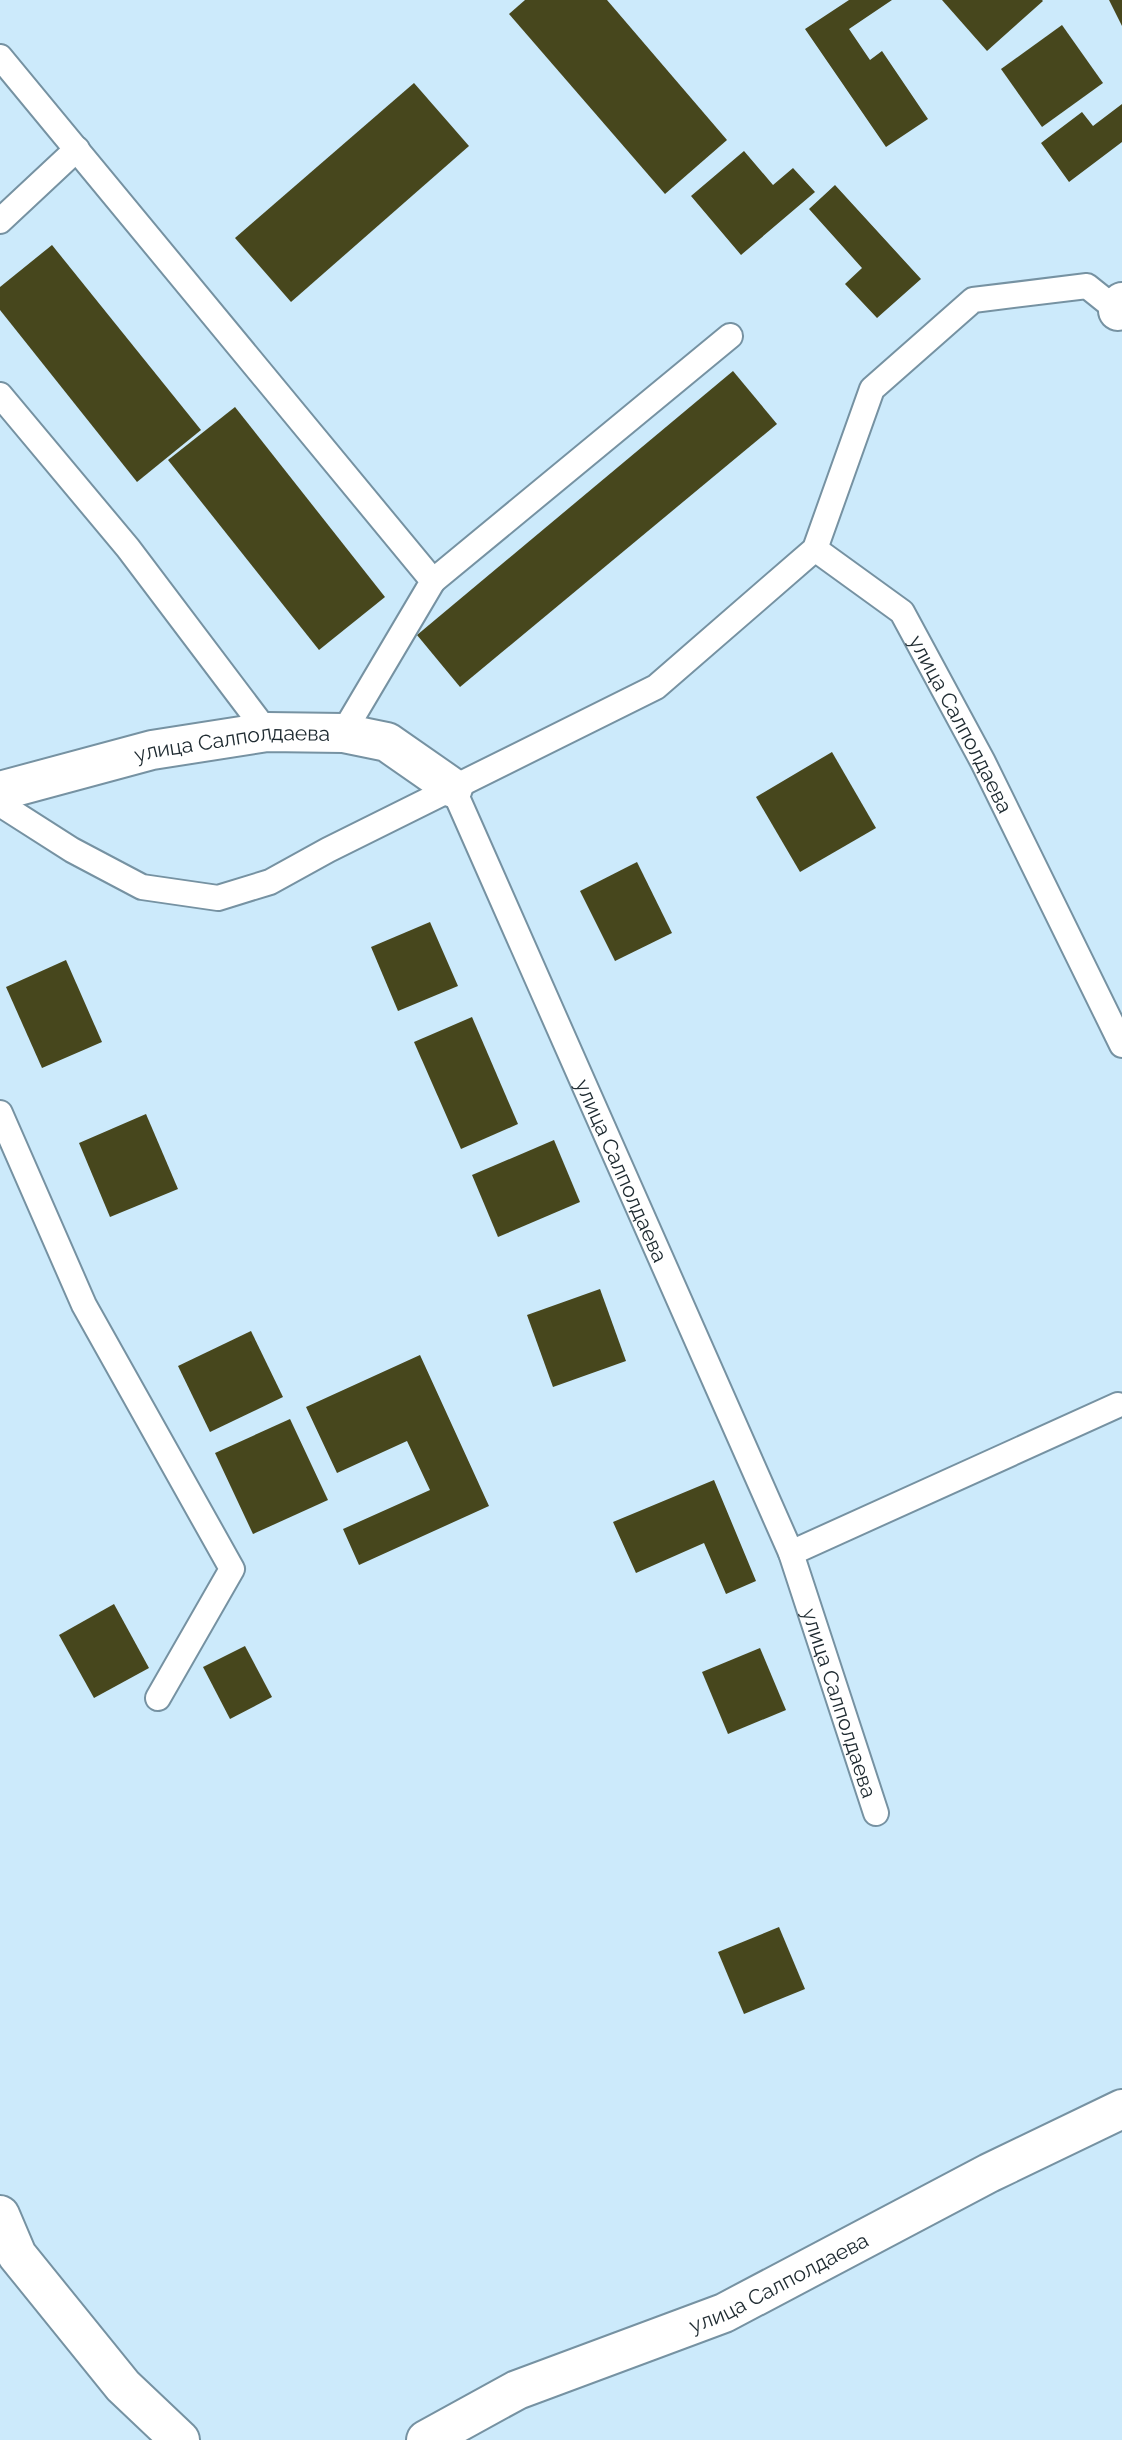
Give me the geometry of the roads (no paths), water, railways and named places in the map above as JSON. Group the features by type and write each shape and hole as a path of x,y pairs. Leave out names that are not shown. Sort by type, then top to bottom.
{"street":[{"name":"улица Салполдаева","path":"0,791 152,750 267,732 343,733 387,743 453,788"},
{"name":"улица Салполдаева","path":"426,2440 517,2390 724,2313 989,2174 1122,2109"},
{"path":"0,2215 17,2255 122,2386 180,2440"}],"lane":[{"path":"0,57 433,581"},
{"path":"0,221 77,149"},
{"path":"0,804 72,850 142,887 218,898 270,882 328,850 656,687 815,549 872,389 973,300 1087,286 1121,309"},
{"path":"343,733 433,581 730,336"},
{"path":"0,395 128,548 267,732"},
{"name":"улица Салполдаева","path":"815,549 902,612 983,762 1122,1045"},
{"name":"улица Салполдаева","path":"453,788 791,1553 876,1813"},
{"path":"0,1113 85,1306 232,1569 158,1698"},
{"path":"791,1553 1118,1405"}]}
